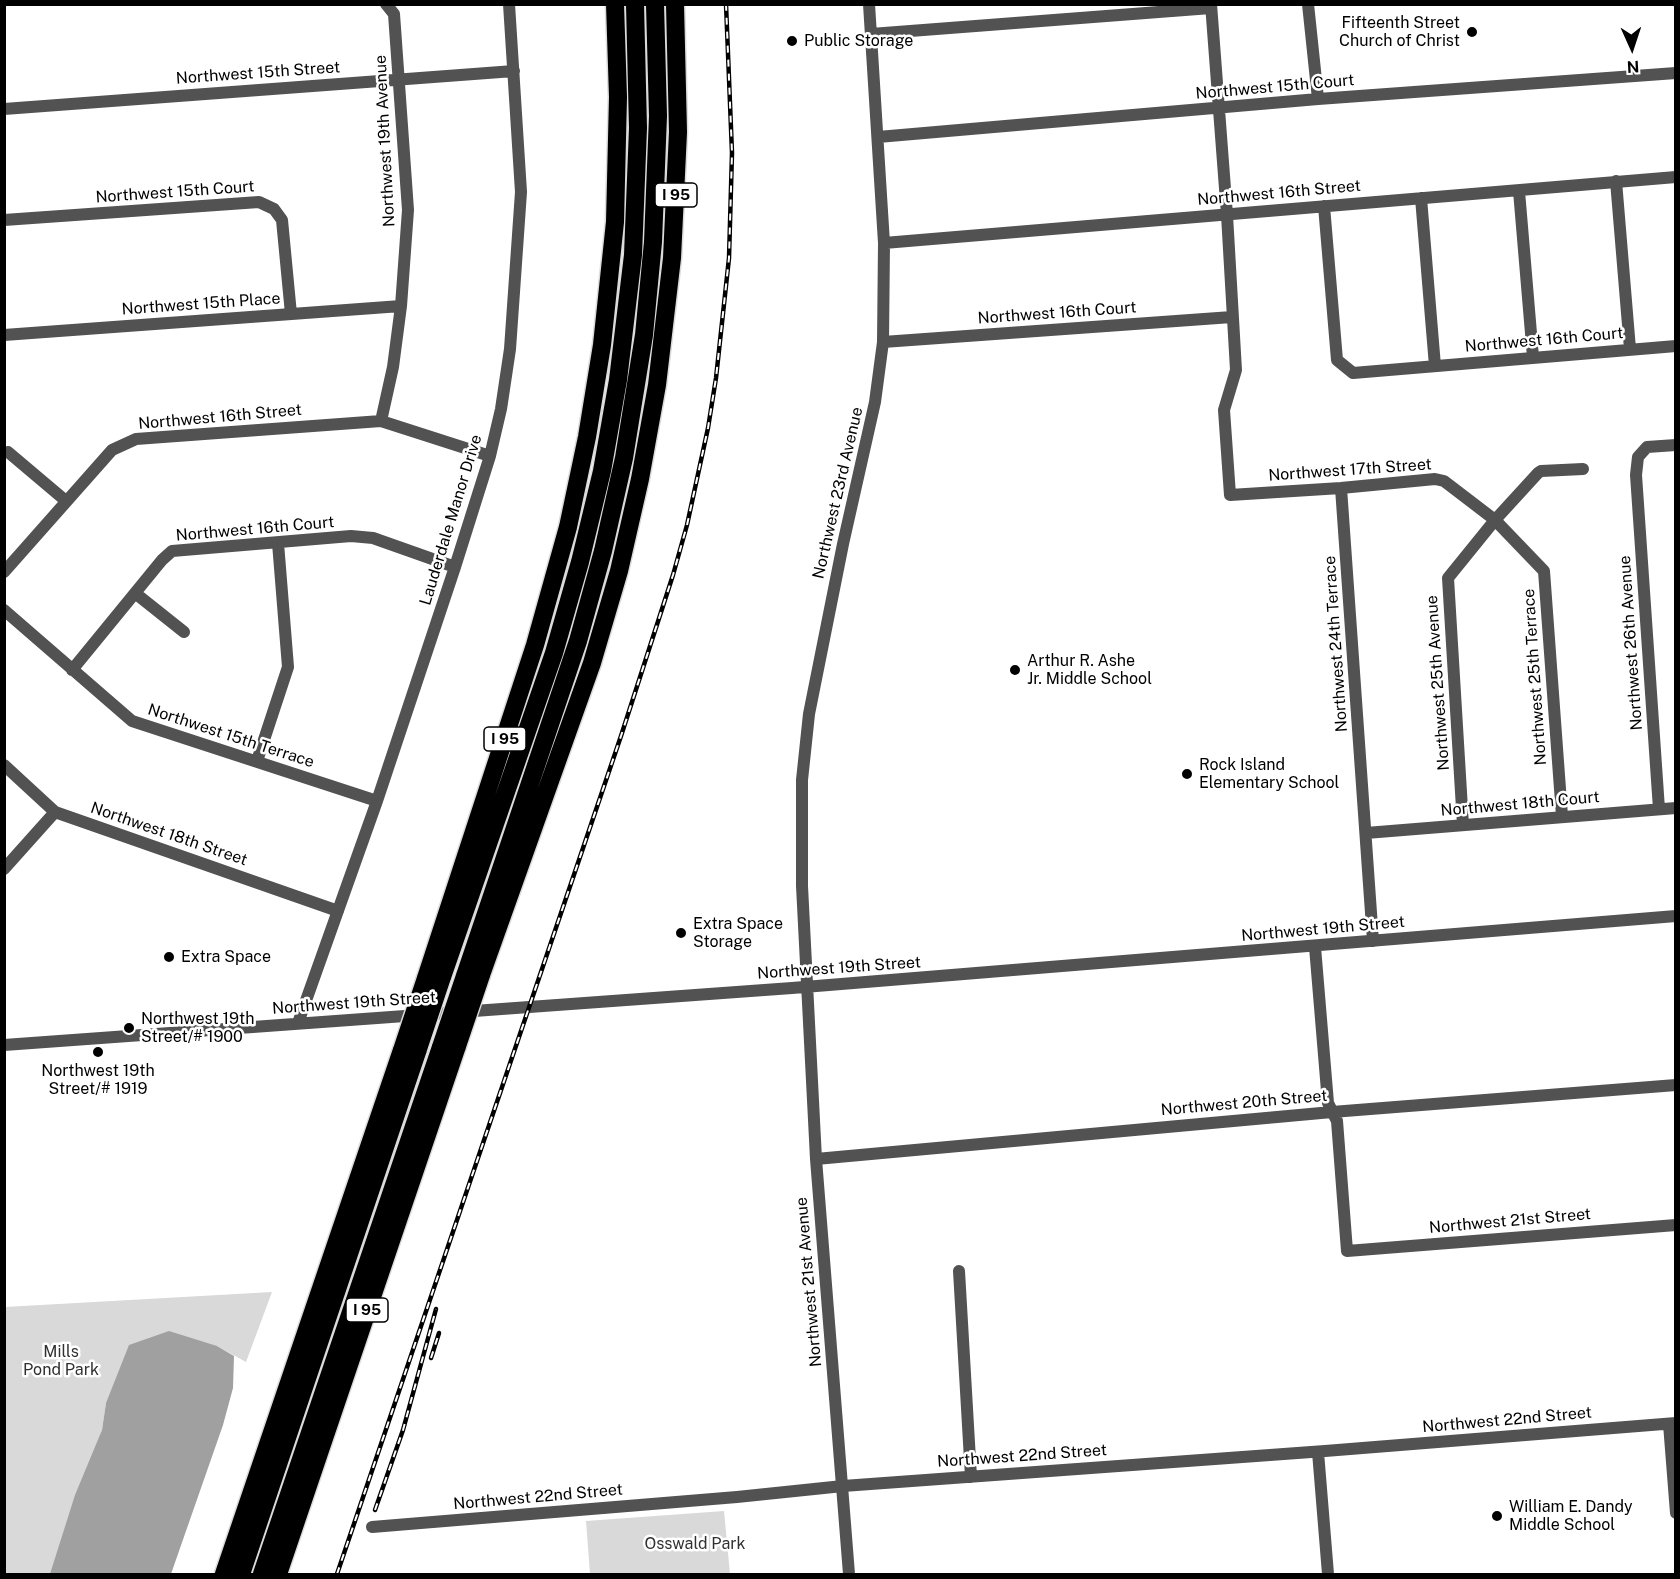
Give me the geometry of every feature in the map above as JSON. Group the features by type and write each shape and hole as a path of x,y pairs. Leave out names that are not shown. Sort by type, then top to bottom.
{"highway":[{"name":"I 95","path":"224,1575 434,978 535,645 570,517 598,375 615,222 618,108 615,4"},
{"path":"434,978 554,653 580,562 602,471 618,380 632,265 638,160 638,66 635,4"},
{"path":"473,976 596,581 611,520 631,418 644,335 653,242 658,116 655,4"},
{"name":"I 95","path":"278,1575 473,976 572,722 601,634 634,508 657,385 669,290 676,195 678,101 675,4"},
{"path":"615,222 638,66"},
{"path":"653,242 657,385"},
{"path":"262,1575 449,1047"},
{"path":"241,1575 410,1049"}],"street":[{"name":"Northwest 19th Avenue","path":"381,421 393,366 401,306 408,210 394,14 386,4"},
{"name":"Lauderdale Manor Drive","path":"298,1023 377,801 455,567 490,456 501,410 510,349 520,202 509,4"},
{"name":"Northwest 23rd Avenue","path":"807,987 802,886 802,780 809,714 843,544 875,402 884,342 884,243 869,4"},
{"path":"1308,4 1318,99"},
{"path":"871,34 1211,6 1227,214 1232,317"},
{"name":"Northwest 15th Street","path":"4,109 514,71"},
{"name":"Northwest 15th Court","path":"878,137 1318,99 1676,73"},
{"name":"Northwest 16th Street","path":"884,243 1676,177"},
{"path":"1616,182 1630,349"},
{"path":"1520,191 1533,357"},
{"path":"1421,198 1435,366"},
{"name":"Northwest 15th Court","path":"4,220 259,202 274,209 282,220 291,314"},
{"name":"Northwest 16th Court","path":"1324,206 1337,360 1353,373 1676,346"},
{"name":"Northwest 15th Place","path":"4,335 401,306"},
{"name":"Northwest 16th Court","path":"884,342 1232,317"},
{"name":"Northwest 17th Street","path":"1232,317 1236,370 1224,410 1230,495 1435,479 1444,481 1495,520"},
{"name":"Northwest 16th Street","path":"4,572 112,450 136,439 381,421 490,456"},
{"name":"Northwest 26th Avenue","path":"1659,809 1636,475 1638,457 1647,447 1676,445"},
{"path":"8,452 66,501"},
{"name":"Northwest 25th Avenue","path":"1463,825 1448,578 1495,520 1538,473 1583,469"},
{"name":"Northwest 24th Terrace","path":"1341,488 1373,941"},
{"name":"Northwest 25th Terrace","path":"1495,520 1544,571 1562,816"},
{"name":"Northwest 16th Court","path":"72,670 172,551 351,536 373,538 455,567"},
{"path":"257,761 288,667 278,543"},
{"path":"135,593 184,632"},
{"name":"Northwest 15th Terrace","path":"4,610 132,721 377,801"},
{"name":"Northwest 18th Street","path":"4,765 55,812 338,911"},
{"name":"Northwest 18th Court","path":"1366,833 1676,807"},
{"path":"4,869 55,812"},
{"name":"Northwest 19th Street","path":"4,1045 807,987 1676,916"},
{"path":"1315,947 1328,1103 1332,1112"},
{"name":"Northwest 21st Avenue","path":"807,987 816,1160 849,1575"},
{"name":"Northwest 20th Street","path":"816,1160 1332,1112 1676,1085"},
{"name":"Northwest 21st Street","path":"1332,1112 1337,1121 1347,1251 1676,1225"},
{"path":"959,1271 971,1476"},
{"path":"1672,1424 1676,1513"},
{"name":"Northwest 22nd Street","path":"372,1527 843,1486 1672,1424"},
{"path":"1318,1452 1328,1575"}],"green space":[{"name":"Mills Pond Park","path":"272,1292 246,1362 217,1346 106,1403 102,1430 53,1574 5,1574 5,1307"},
{"name":"Osswald Park","path":"724,1511 730,1574 590,1574 586,1521"}],"shaded area":[{"path":"169,1331 217,1346 234,1356 233,1388 223,1425 171,1574 50,1574 75,1495 102,1430 106,1403 129,1345"}],"railway":[{"path":"337,1574 621,736 687,525 708,428 716,378 729,258 732,153 726,4"},
{"path":"375,1510 403,1430 436,1309"},
{"path":"431,1358 439,1333"}],"place":[{"name":"Fifteenth Street Church of Christ","path":"1472,32"},
{"name":"Public Storage","path":"792,41"},
{"name":"Arthur R. Ashe Jr. Middle School","path":"1015,670"},
{"name":"Rock Island Elementary School","path":"1187,774"},
{"name":"Extra Space Storage","path":"681,933"},
{"name":"Extra Space","path":"169,957"},
{"name":"Northwest 19th Street/# 1900","path":"129,1028"},
{"name":"Northwest 19th Street/# 1919","path":"98,1052"},
{"name":"William E. Dandy Middle School","path":"1497,1516"}]}
